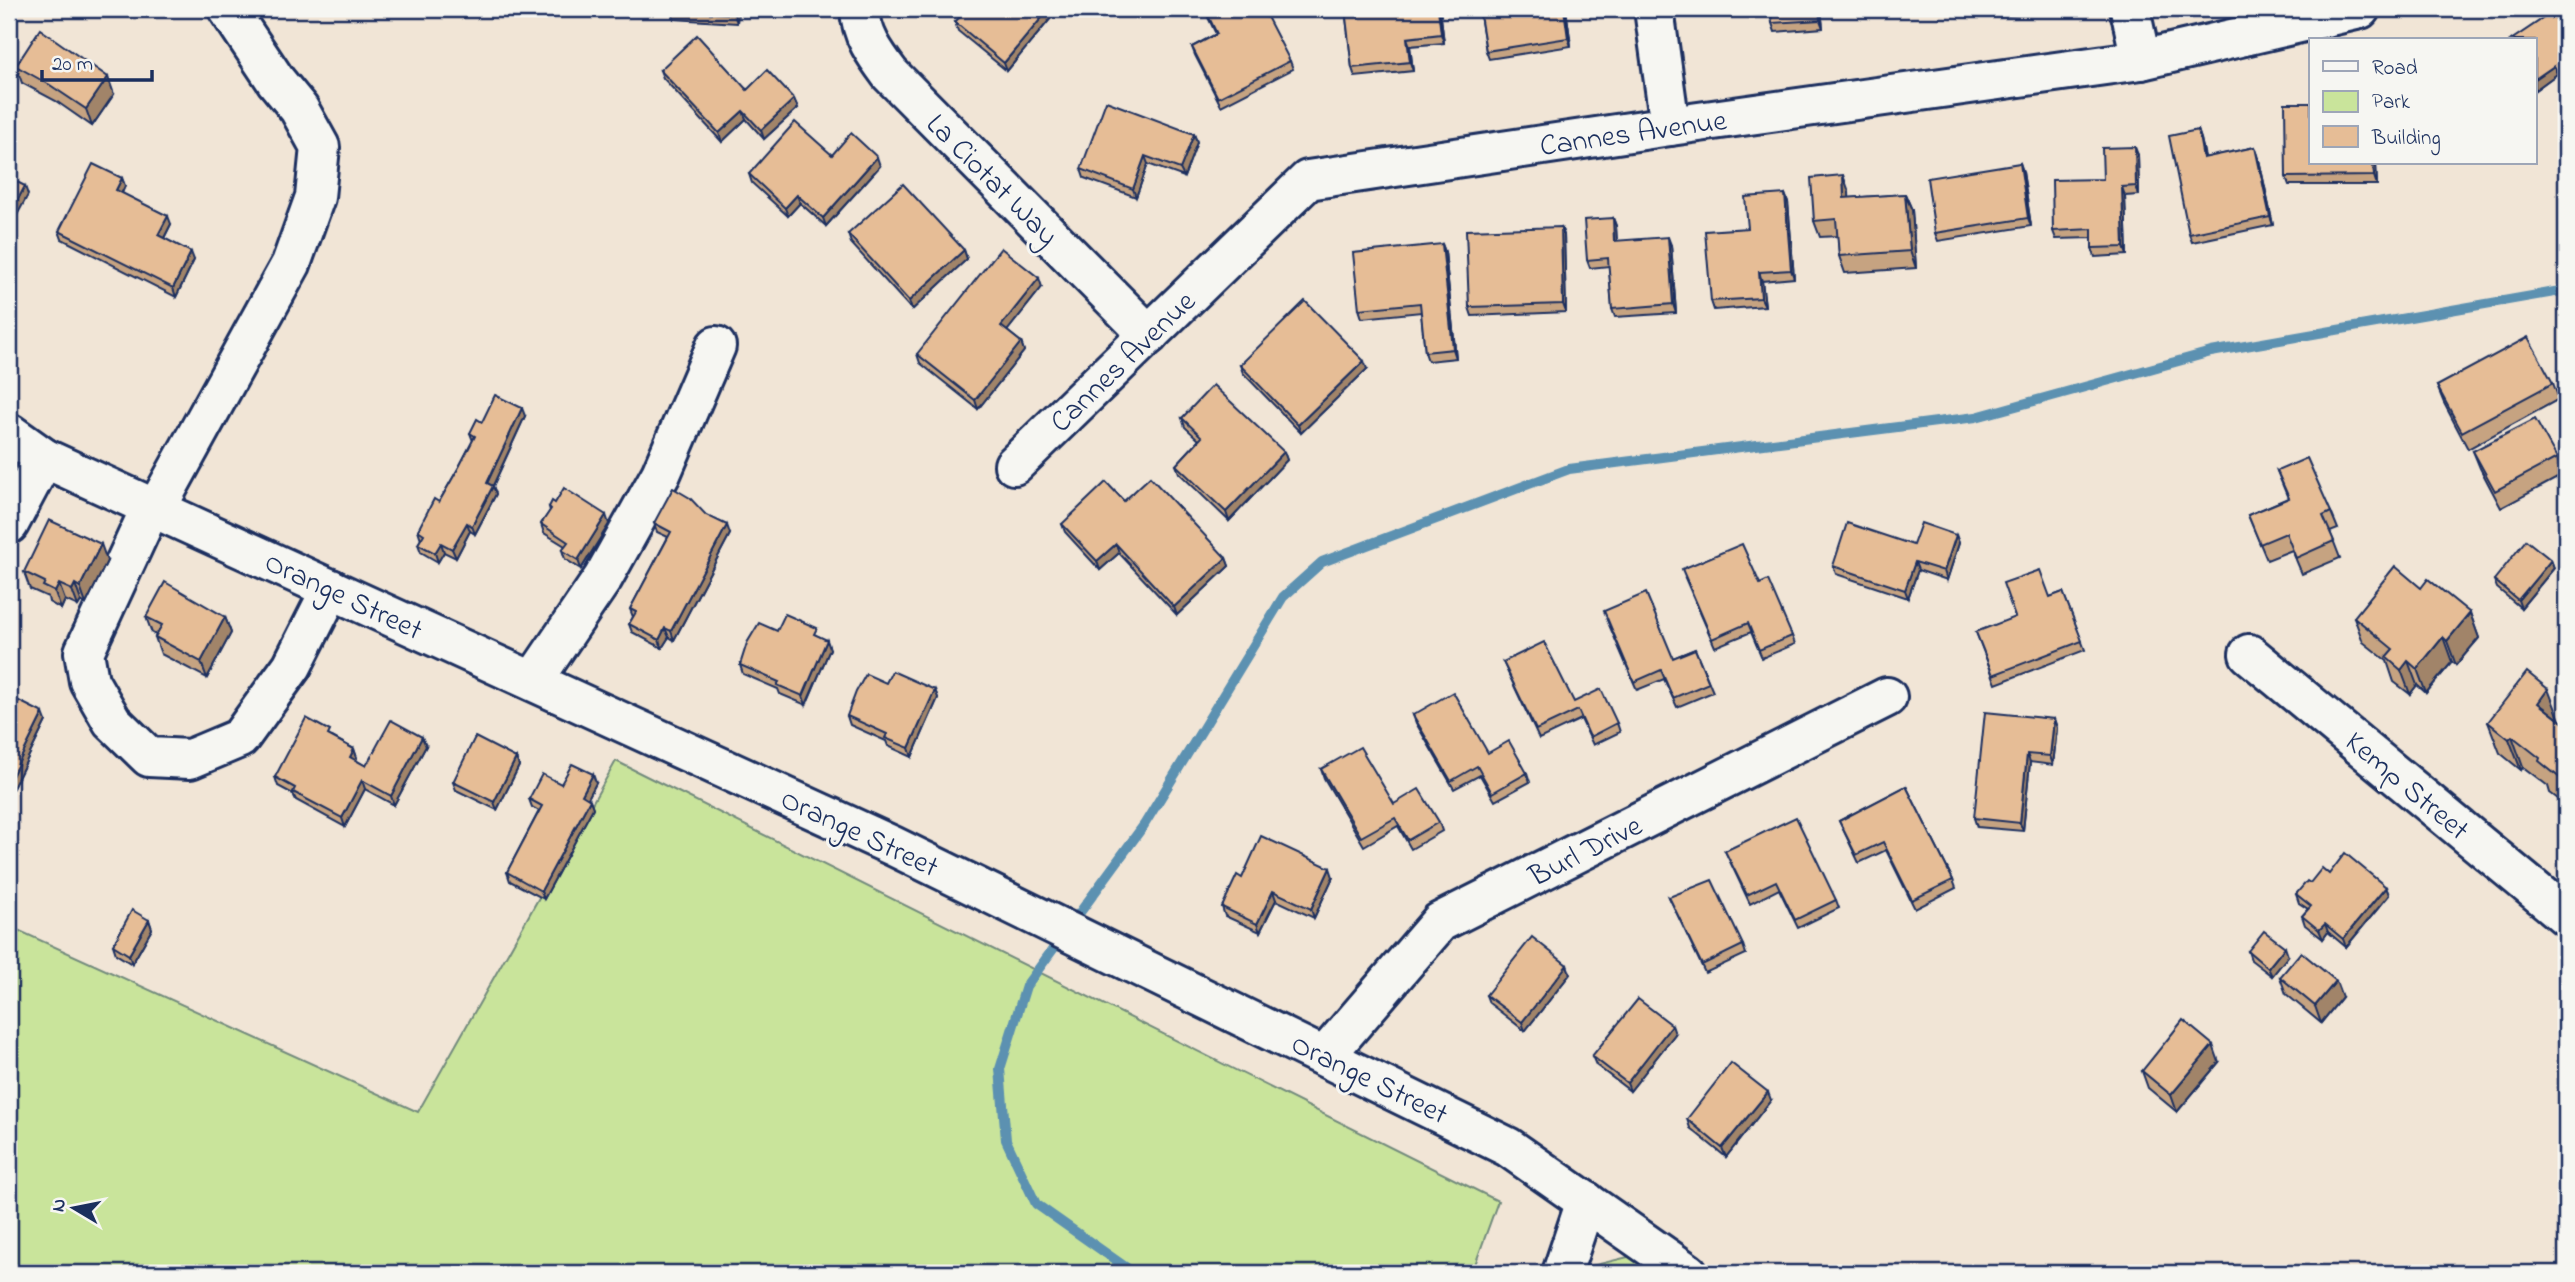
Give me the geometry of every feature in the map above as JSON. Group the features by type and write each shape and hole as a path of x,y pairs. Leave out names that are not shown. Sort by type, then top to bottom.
{"street":[{"path":"228,9 276,81 299,109 320,147 314,197 291,264 154,508 84,652 89,681 112,721 149,757 190,759 240,737 292,666 331,589"},
{"name":"La Ciotat Way","path":"860,9 860,19 870,47 890,74 1149,335"},
{"path":"1654,9 1670,126"},
{"path":"2130,9 2141,60"},
{"name":"Cannes Avenue","path":"1014,465 1308,180 2141,60 2360,9"},
{"path":"533,681 603,578 661,474 716,346"},
{"name":"Orange Street","path":"9,433 44,458 893,846 1508,1147 1688,1273"},
{"path":"9,524 44,458"},
{"name":"Kemp Street","path":"2249,654 2566,916"},
{"name":"Burl Drive","path":"1325,1056 1440,922 1887,697"},
{"path":"1562,1273 1586,1201"}],"green space":[{"path":"616,761 1498,1201 1472,1273 9,1273 9,926 418,1112"},
{"path":"1640,1254 1665,1273 1574,1273 1575,1270"}],"building":[{"path":"734,9 734,14 671,11"},
{"path":"967,9 1049,9 1004,63 955,22"},
{"path":"1205,9 1263,9 1290,61 1218,98 1192,47 1217,34"},
{"path":"1345,9 1438,9 1441,34 1407,38 1410,62 1352,68"},
{"path":"1479,9 1564,9 1568,38 1486,51"},
{"path":"1771,9 1819,9 1820,20 1772,23"},
{"path":"2557,9 2566,9 2566,83 2554,66 2536,78 2536,38 2514,38"},
{"path":"40,29 108,77 86,109 16,66"},
{"path":"697,35 747,90 767,70 794,99 761,130 743,111 719,133 660,70"},
{"path":"1106,101 1194,134 1180,169 1145,156 1133,189 1081,169"},
{"path":"2285,103 2309,103 2309,164 2373,164 2374,176 2286,177"},
{"path":"795,122 832,155 851,133 877,157 823,218 797,195 785,208 749,174"},
{"path":"2198,130 2203,158 2255,147 2270,217 2189,234 2169,136"},
{"path":"2135,147 2136,186 2122,187 2124,247 2092,248 2092,229 2053,231 2052,180 2103,179 2102,148"},
{"path":"2020,163 2028,218 1935,233 1927,178"},
{"path":"93,164 122,178 116,190 168,216 158,235 191,252 173,288 59,231"},
{"path":"1843,175 1844,198 1905,194 1910,251 1839,256 1836,219 1814,221 1811,178"},
{"path":"9,178 25,186 9,216"},
{"path":"903,184 964,250 909,301 848,234"},
{"path":"1785,194 1791,270 1759,272 1761,298 1711,301 1705,231 1748,228 1745,197"},
{"path":"1613,218 1614,241 1668,237 1673,304 1612,309 1608,258 1587,260 1584,220"},
{"path":"1561,227 1563,304 1469,307 1466,230"},
{"path":"1442,244 1453,349 1425,352 1420,303 1359,309 1353,253"},
{"path":"1001,248 1039,278 1001,326 1021,342 975,400 917,354"},
{"path":"1305,301 1364,361 1298,425 1240,365"},
{"path":"2528,337 2553,383 2462,432 2437,386"},
{"path":"1213,385 1284,452 1226,512 1176,465 1202,437 1182,418"},
{"path":"495,395 522,408 487,483 493,486 472,526 467,523 452,549 441,543 435,553 418,544 424,534 418,530 434,499 439,502 459,467 475,436 470,433 477,419 482,422"},
{"path":"2535,419 2557,458 2495,491 2473,451"},
{"path":"2307,458 2331,512 2323,516 2334,541 2296,558 2286,533 2260,544 2248,515 2289,498 2277,471"},
{"path":"1150,477 1226,558 1174,607 1116,544 1097,561 1062,524 1106,482 1124,501"},
{"path":"564,488 606,515 578,560 562,550 568,542 541,524 551,509 549,507 552,501 555,503"},
{"path":"673,488 690,498 706,515 727,525 671,631 665,628 659,640 629,624 636,612 630,609 671,532 654,523"},
{"path":"49,520 101,544 80,587 75,584 72,590 59,584 55,592 43,586 45,582 24,572"},
{"path":"1847,523 1913,545 1921,523 1956,535 1944,571 1915,562 1905,590 1833,566"},
{"path":"2526,540 2551,560 2518,600 2494,580"},
{"path":"1742,544 1760,584 1768,580 1792,636 1759,650 1748,623 1712,639 1682,569"},
{"path":"2395,566 2421,588 2428,579 2470,613 2447,641 2443,637 2417,669 2408,661 2401,670 2386,657 2393,649 2354,617"},
{"path":"2040,570 2050,597 2063,592 2082,641 1993,675 1976,632 2015,617 2003,583"},
{"path":"165,582 225,617 201,662 155,637 162,625 146,617"},
{"path":"1646,593 1673,658 1695,649 1709,683 1673,698 1661,670 1634,682 1604,611"},
{"path":"785,614 817,628 814,634 827,640 803,696 740,665 747,643 759,623 777,631"},
{"path":"1544,642 1574,702 1601,689 1617,723 1590,737 1578,710 1536,730 1503,662"},
{"path":"892,671 935,690 909,748 885,738 887,734 847,716 866,674 886,683"},
{"path":"2527,672 2548,689 2538,703 2566,725 2566,770 2560,778 2512,736 2509,739 2488,722"},
{"path":"1453,692 1488,753 1509,741 1527,773 1492,793 1477,766 1451,781 1413,715"},
{"path":"9,696 43,713 10,780 9,779"},
{"path":"1985,712 2054,719 2050,756 2027,754 2020,823 1974,818"},
{"path":"306,718 330,731 328,735 354,749 350,757 366,766 391,720 422,737 391,796 362,780 342,818 293,792 295,788 275,777"},
{"path":"475,737 516,758 494,802 453,782"},
{"path":"1360,747 1394,804 1419,789 1439,822 1408,840 1395,818 1361,837 1321,769"},
{"path":"572,764 593,774 582,795 590,800 541,891 507,872 542,806 529,799 542,774 561,784"},
{"path":"1906,786 1953,880 1912,900 1883,842 1856,855 1839,821"},
{"path":"1796,817 1836,900 1795,920 1776,881 1747,895 1725,851"},
{"path":"1261,836 1330,868 1311,909 1273,891 1257,924 1222,907 1237,875 1242,878"},
{"path":"2345,853 2386,887 2343,939 2325,924 2319,930 2302,916 2311,906 2296,894 2307,881 2310,883 2322,868 2329,874"},
{"path":"1712,880 1743,945 1702,965 1669,897"},
{"path":"132,910 149,920 129,955 113,945"},
{"path":"2264,931 2285,947 2268,968 2248,951"},
{"path":"1532,937 1567,965 1522,1022 1486,995"},
{"path":"2301,952 2336,981 2315,1006 2280,977"},
{"path":"1638,999 1672,1025 1627,1083 1592,1056"},
{"path":"2183,1020 2213,1045 2171,1095 2142,1071"},
{"path":"1731,1063 1768,1092 1722,1148 1687,1119"}],"waterway":[{"path":"1134,1273 1036,1204 1006,1140 1000,1069 1026,986 1144,825 1283,597 1322,562 1569,469 1976,417 2211,352 2566,290"}]}
